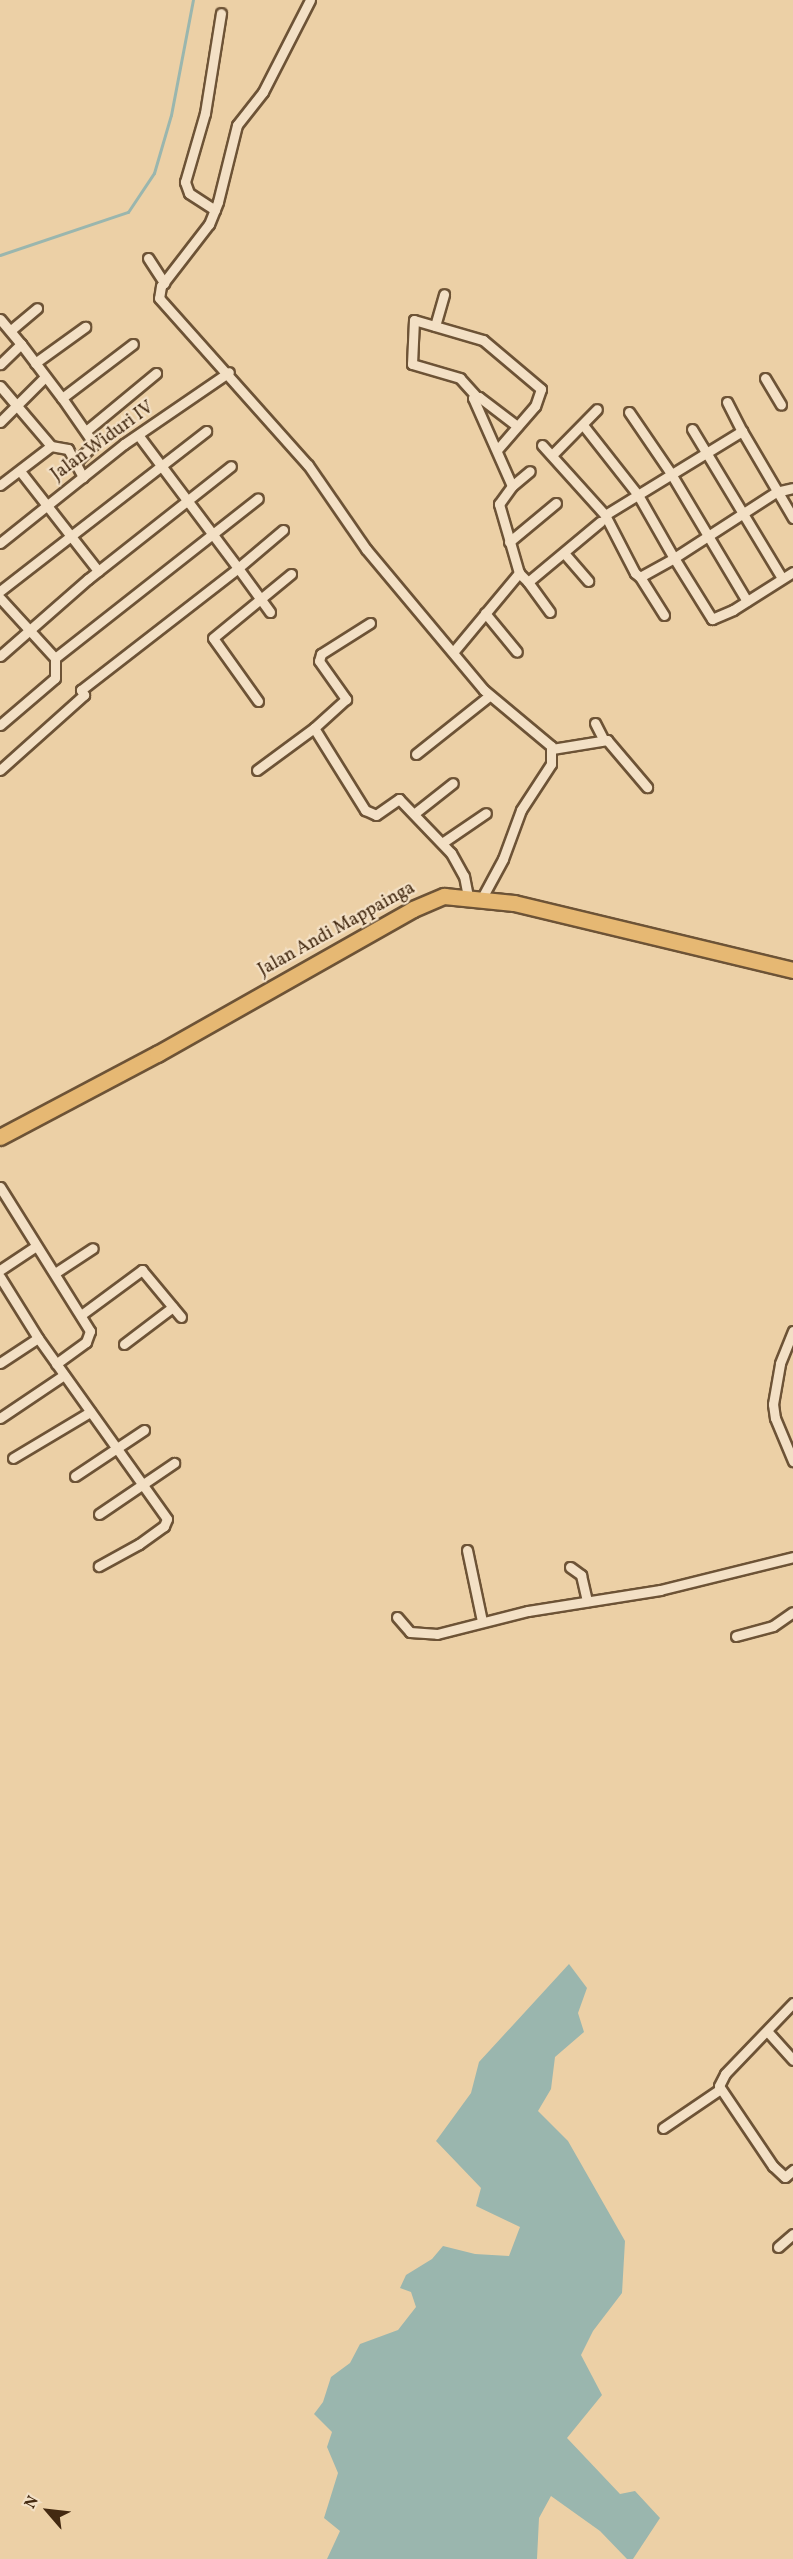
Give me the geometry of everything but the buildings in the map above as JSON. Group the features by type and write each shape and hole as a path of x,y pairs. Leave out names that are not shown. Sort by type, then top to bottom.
{"main road":[{"name":"Jalan Andi Mappainga","path":"0,1137 166,1049 436,898 475,897 793,970"}],"street":[{"path":"310,0 262,92 237,125 215,210 198,242 164,282 158,294 162,305 229,372 323,484 366,549 454,651 489,696 552,749"},
{"path":"215,210 189,193 184,182 205,113 221,13"},
{"path":"148,258 164,282"},
{"path":"435,326 444,294"},
{"path":"11,330 37,308"},
{"path":"0,319 11,330 86,431 94,447 76,462"},
{"path":"497,450 517,426 541,396 539,385 483,340 414,320 412,364 460,378 476,396 517,426"},
{"path":"35,363 85,327"},
{"path":"0,363 21,344"},
{"path":"62,398 133,344"},
{"path":"86,431 156,372"},
{"name":"Jalan Widuri IV","path":"0,543 138,435 229,372"},
{"path":"0,422 45,377"},
{"path":"765,378 781,405"},
{"path":"0,386 51,446 68,448 83,477"},
{"path":"476,396 472,401 512,486"},
{"path":"727,402 776,492 793,518"},
{"path":"552,455 597,409"},
{"path":"629,412 710,536 747,601"},
{"path":"583,425 638,495 712,619 747,601 793,572"},
{"path":"692,429 782,578"},
{"path":"528,582 602,519 670,472 742,431"},
{"path":"0,591 206,432"},
{"path":"138,435 270,612"},
{"path":"542,445 602,519 664,615"},
{"path":"0,485 51,446"},
{"path":"0,656 88,579 189,502 231,466"},
{"path":"20,471 98,571"},
{"path":"530,471 512,486 499,504 508,542 519,573 550,612"},
{"path":"640,577 743,516 776,492 793,488"},
{"path":"55,658 258,498"},
{"path":"508,542 556,503"},
{"path":"0,770 84,695 81,690 238,568 283,530"},
{"path":"564,553 588,582"},
{"path":"454,651 519,573"},
{"path":"258,701 213,638 291,574"},
{"path":"0,725 55,678 55,658 1,602"},
{"path":"485,613 517,652"},
{"path":"257,770 314,728 346,699 319,662 321,654 370,623"},
{"path":"416,754 489,696"},
{"path":"595,723 603,739"},
{"path":"314,728 367,813 376,814 399,799 442,843 475,897 503,859 518,815 551,764 552,749"},
{"path":"552,749 603,739 610,741 647,787"},
{"path":"415,813 453,783"},
{"path":"442,843 486,813"},
{"path":"0,1187 81,1315 90,1336 56,1364"},
{"path":"0,1270 36,1246"},
{"path":"55,1274 93,1248"},
{"path":"81,1315 142,1270 181,1317"},
{"path":"0,1277 38,1338 168,1522 99,1566"},
{"path":"124,1344 173,1307"},
{"path":"793,1331 780,1364 773,1404 775,1418 793,1461"},
{"path":"0,1363 38,1338"},
{"path":"0,1418 64,1375"},
{"path":"13,1458 90,1412"},
{"path":"75,1476 144,1430"},
{"path":"99,1514 174,1463"},
{"path":"467,1550 482,1621"},
{"path":"397,1617 410,1632 425,1634 587,1601 660,1590 793,1557"},
{"path":"570,1567 581,1575 587,1601"},
{"path":"736,1636 773,1626 793,1612"},
{"path":"663,2128 719,2090 725,2074 793,2003"},
{"path":"767,2031 793,2060"},
{"path":"719,2090 762,2153 789,2173 793,2184"},
{"path":"778,2247 793,2234"}],"water":[{"path":"569,1964 587,1988 578,2013 584,2032 555,2057 551,2089 538,2111 568,2141 625,2241 622,2293 593,2331 581,2355 602,2395 567,2438 620,2494 635,2491 660,2518 633,2559 627,2559 600,2531 551,2496 539,2518 537,2559 327,2559 340,2531 324,2518 338,2473 327,2447 332,2432 314,2414 323,2402 331,2377 350,2363 360,2344 398,2330 416,2307 411,2292 400,2288 406,2275 432,2259 443,2246 475,2254 509,2256 520,2227 476,2206 481,2188 436,2141 471,2093 479,2062"}],"waterway":[{"path":"0,255 128,212 154,173 171,115 193,0"}]}
